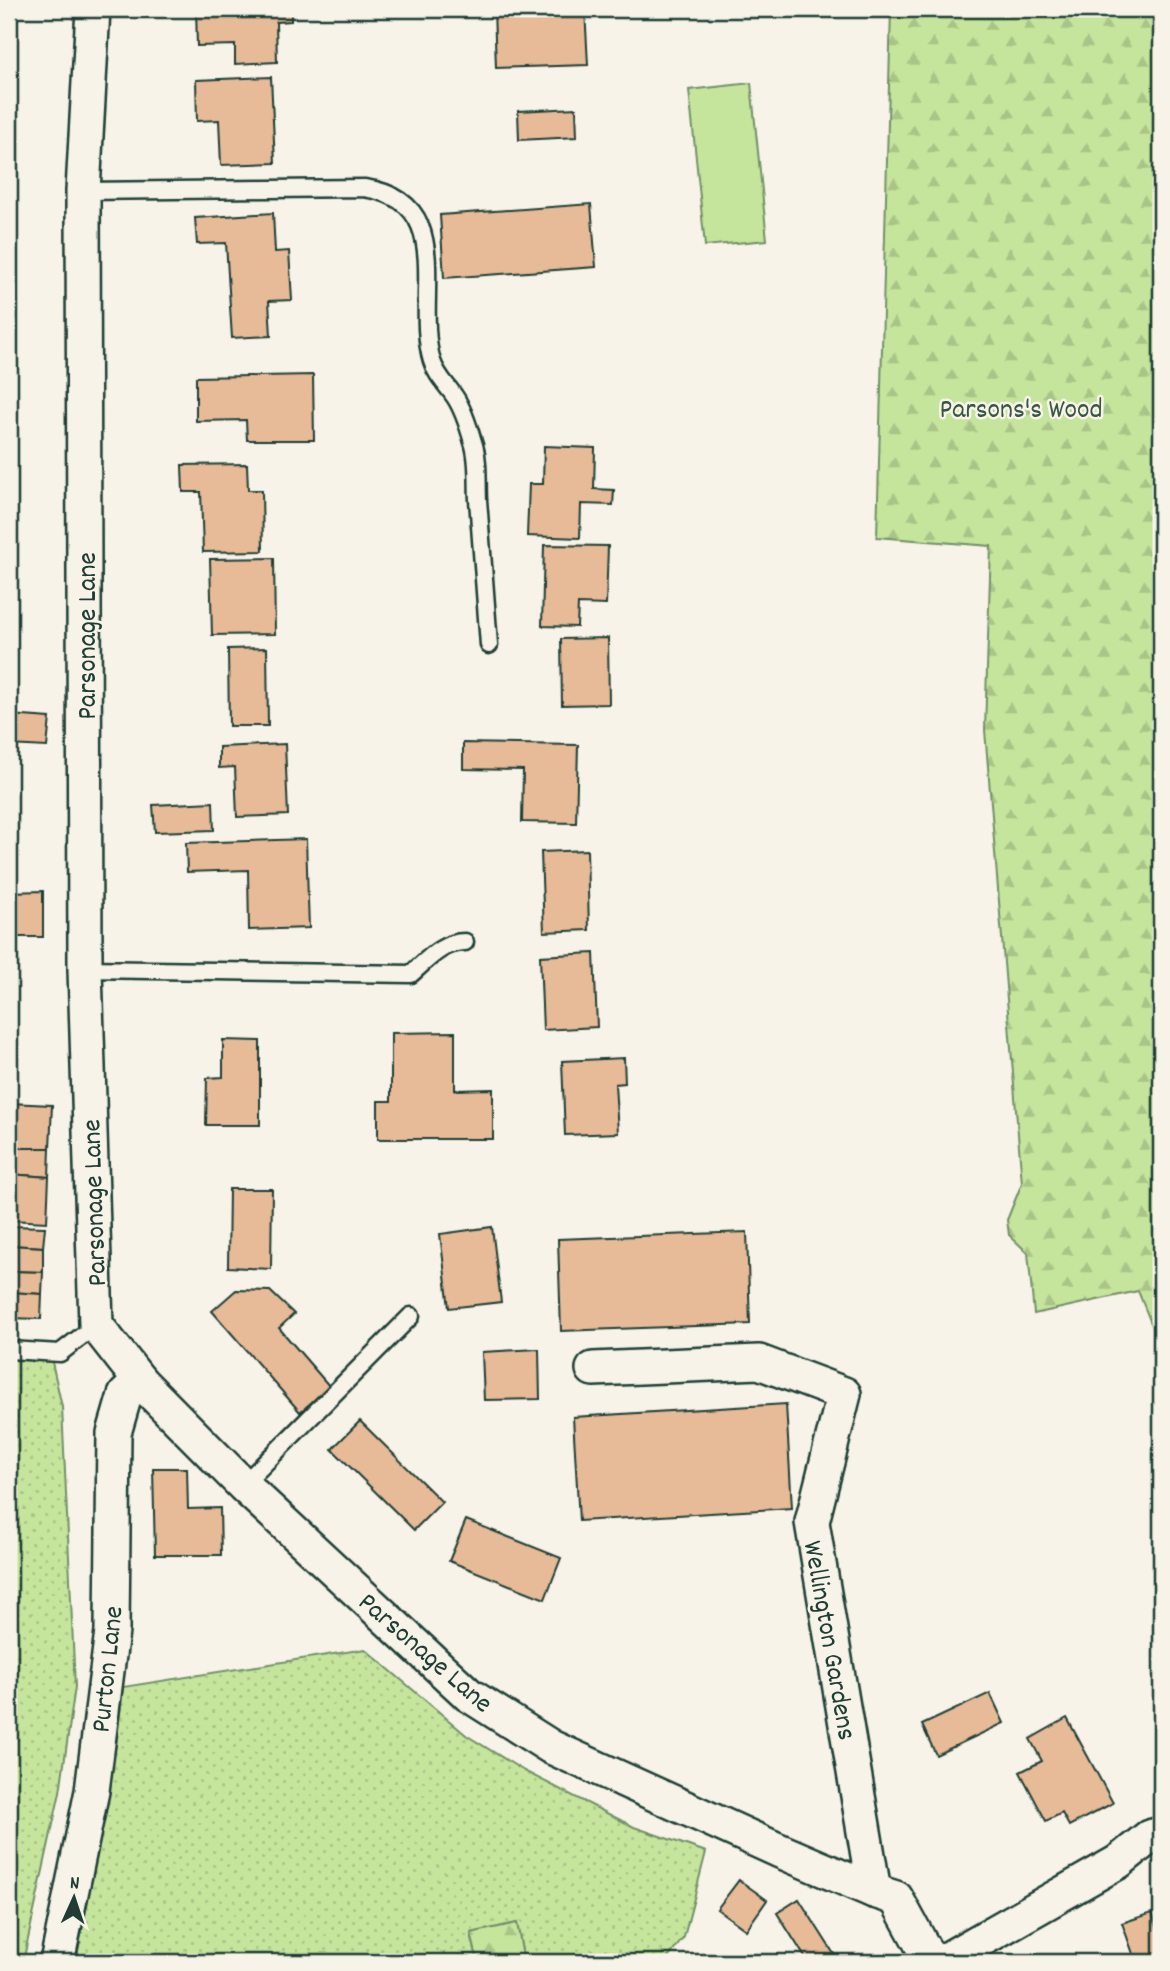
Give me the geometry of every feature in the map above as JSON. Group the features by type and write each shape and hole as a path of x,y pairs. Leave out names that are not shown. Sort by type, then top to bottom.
{"street":[{"name":"Parsonage Lane","path":"93,9 82,191 85,969 96,1325 141,1381 243,1485 469,1695 551,1747 874,1891 896,1898 931,1962"},
{"name":"Wellington Gardens","path":"593,1369 759,1362 844,1394 812,1522 874,1891"},
{"name":"Purton Lane","path":"57,1962 92,1791 112,1631 114,1433 125,1395 141,1381"},
{"path":"942,1962 1118,1862 1149,1837 1161,1834"}],"lane":[{"path":"82,191 364,188 382,190 398,199 411,212 423,230 428,248 425,323 432,364 456,398 474,444 489,645"},
{"path":"85,969 411,974 441,948 456,942 465,942"},
{"path":"243,1485 411,1316"},
{"path":"9,1350 60,1353 96,1325"}],"green space":[{"name":"Parsons's Wood","path":"891,9 1161,9 1161,1348 1138,1291 1034,1314 1028,1253 1009,1235 1007,1220 1022,1183 985,730 991,546 877,537"},
{"path":"751,83 767,240 705,246 689,90"},
{"path":"50,1353 62,1407 75,1687 60,1792 23,1962 9,1962 9,1360"},
{"path":"365,1649 466,1735 524,1771 634,1827 706,1852 684,1937 665,1962 524,1962 517,1923 471,1933 478,1962 76,1962 117,1739 123,1687"},
{"path":"517,1923 524,1962 478,1962 471,1933"}],"building":[{"path":"196,9 291,9 291,21 276,22 277,62 235,64 235,45 197,46"},
{"path":"494,9 585,9 588,65 496,68"},
{"path":"271,77 275,163 221,165 219,120 197,121 196,80"},
{"path":"576,108 577,137 519,140 518,111"},
{"path":"591,204 596,267 444,278 440,215"},
{"path":"273,213 275,252 289,251 292,300 269,301 271,336 232,338 226,243 197,244 195,218"},
{"path":"313,375 314,440 247,440 246,420 196,421 196,377"},
{"path":"544,446 595,448 594,489 614,490 613,505 581,504 580,538 527,536 529,484 543,484"},
{"path":"247,464 248,490 262,490 263,551 203,552 201,492 183,492 182,465"},
{"path":"544,545 608,546 606,605 578,604 577,627 542,626"},
{"path":"274,558 275,634 212,635 210,559"},
{"path":"9,594 12,594 9,645"},
{"path":"608,638 609,704 562,705 561,639"},
{"path":"267,648 268,726 229,726 228,649"},
{"path":"9,715 50,718 47,747 9,745"},
{"path":"463,743 578,745 576,823 522,822 523,770 463,769"},
{"path":"285,744 288,815 237,817 235,767 219,768 219,747"},
{"path":"213,802 214,830 155,832 153,805"},
{"path":"306,839 309,928 249,930 248,870 187,872 186,843"},
{"path":"587,850 589,930 544,932 541,852"},
{"path":"43,891 43,937 9,937 9,892"},
{"path":"594,953 597,1027 543,1030 540,956"},
{"path":"455,1032 455,1090 493,1089 493,1139 378,1139 378,1101 391,1101 391,1033"},
{"path":"223,1040 260,1041 260,1125 206,1125 207,1078 223,1077"},
{"path":"624,1058 625,1083 615,1084 618,1133 565,1135 562,1061"},
{"path":"9,1103 52,1105 50,1148 9,1148"},
{"path":"9,1148 50,1148 49,1177 9,1174"},
{"path":"9,1174 49,1177 47,1222 9,1220"},
{"path":"229,1189 272,1189 271,1269 228,1267"},
{"path":"9,1226 45,1227 43,1247 9,1245"},
{"path":"492,1227 501,1302 449,1308 440,1234"},
{"path":"747,1232 750,1324 561,1331 558,1239"},
{"path":"9,1245 43,1247 43,1272 9,1271"},
{"path":"9,1271 43,1272 42,1294 9,1292"},
{"path":"236,1290 270,1291 294,1314 279,1328 330,1387 300,1412 212,1311"},
{"path":"9,1292 42,1294 41,1319 9,1318"},
{"path":"539,1349 540,1399 484,1400 482,1352"},
{"path":"786,1404 792,1508 579,1521 573,1417"},
{"path":"360,1421 442,1502 414,1530 332,1449"},
{"path":"153,1468 187,1468 188,1509 220,1508 221,1555 155,1555"},
{"path":"466,1520 561,1558 545,1599 449,1561"},
{"path":"990,1693 1004,1723 936,1755 922,1725"},
{"path":"1067,1718 1113,1803 1069,1826 1062,1813 1046,1821 1020,1772 1042,1761 1030,1739"},
{"path":"739,1880 767,1900 746,1930 717,1909"},
{"path":"799,1899 839,1962 808,1962 777,1913"},
{"path":"1152,1913 1161,1939 1161,1962 1136,1962 1122,1923"}]}
